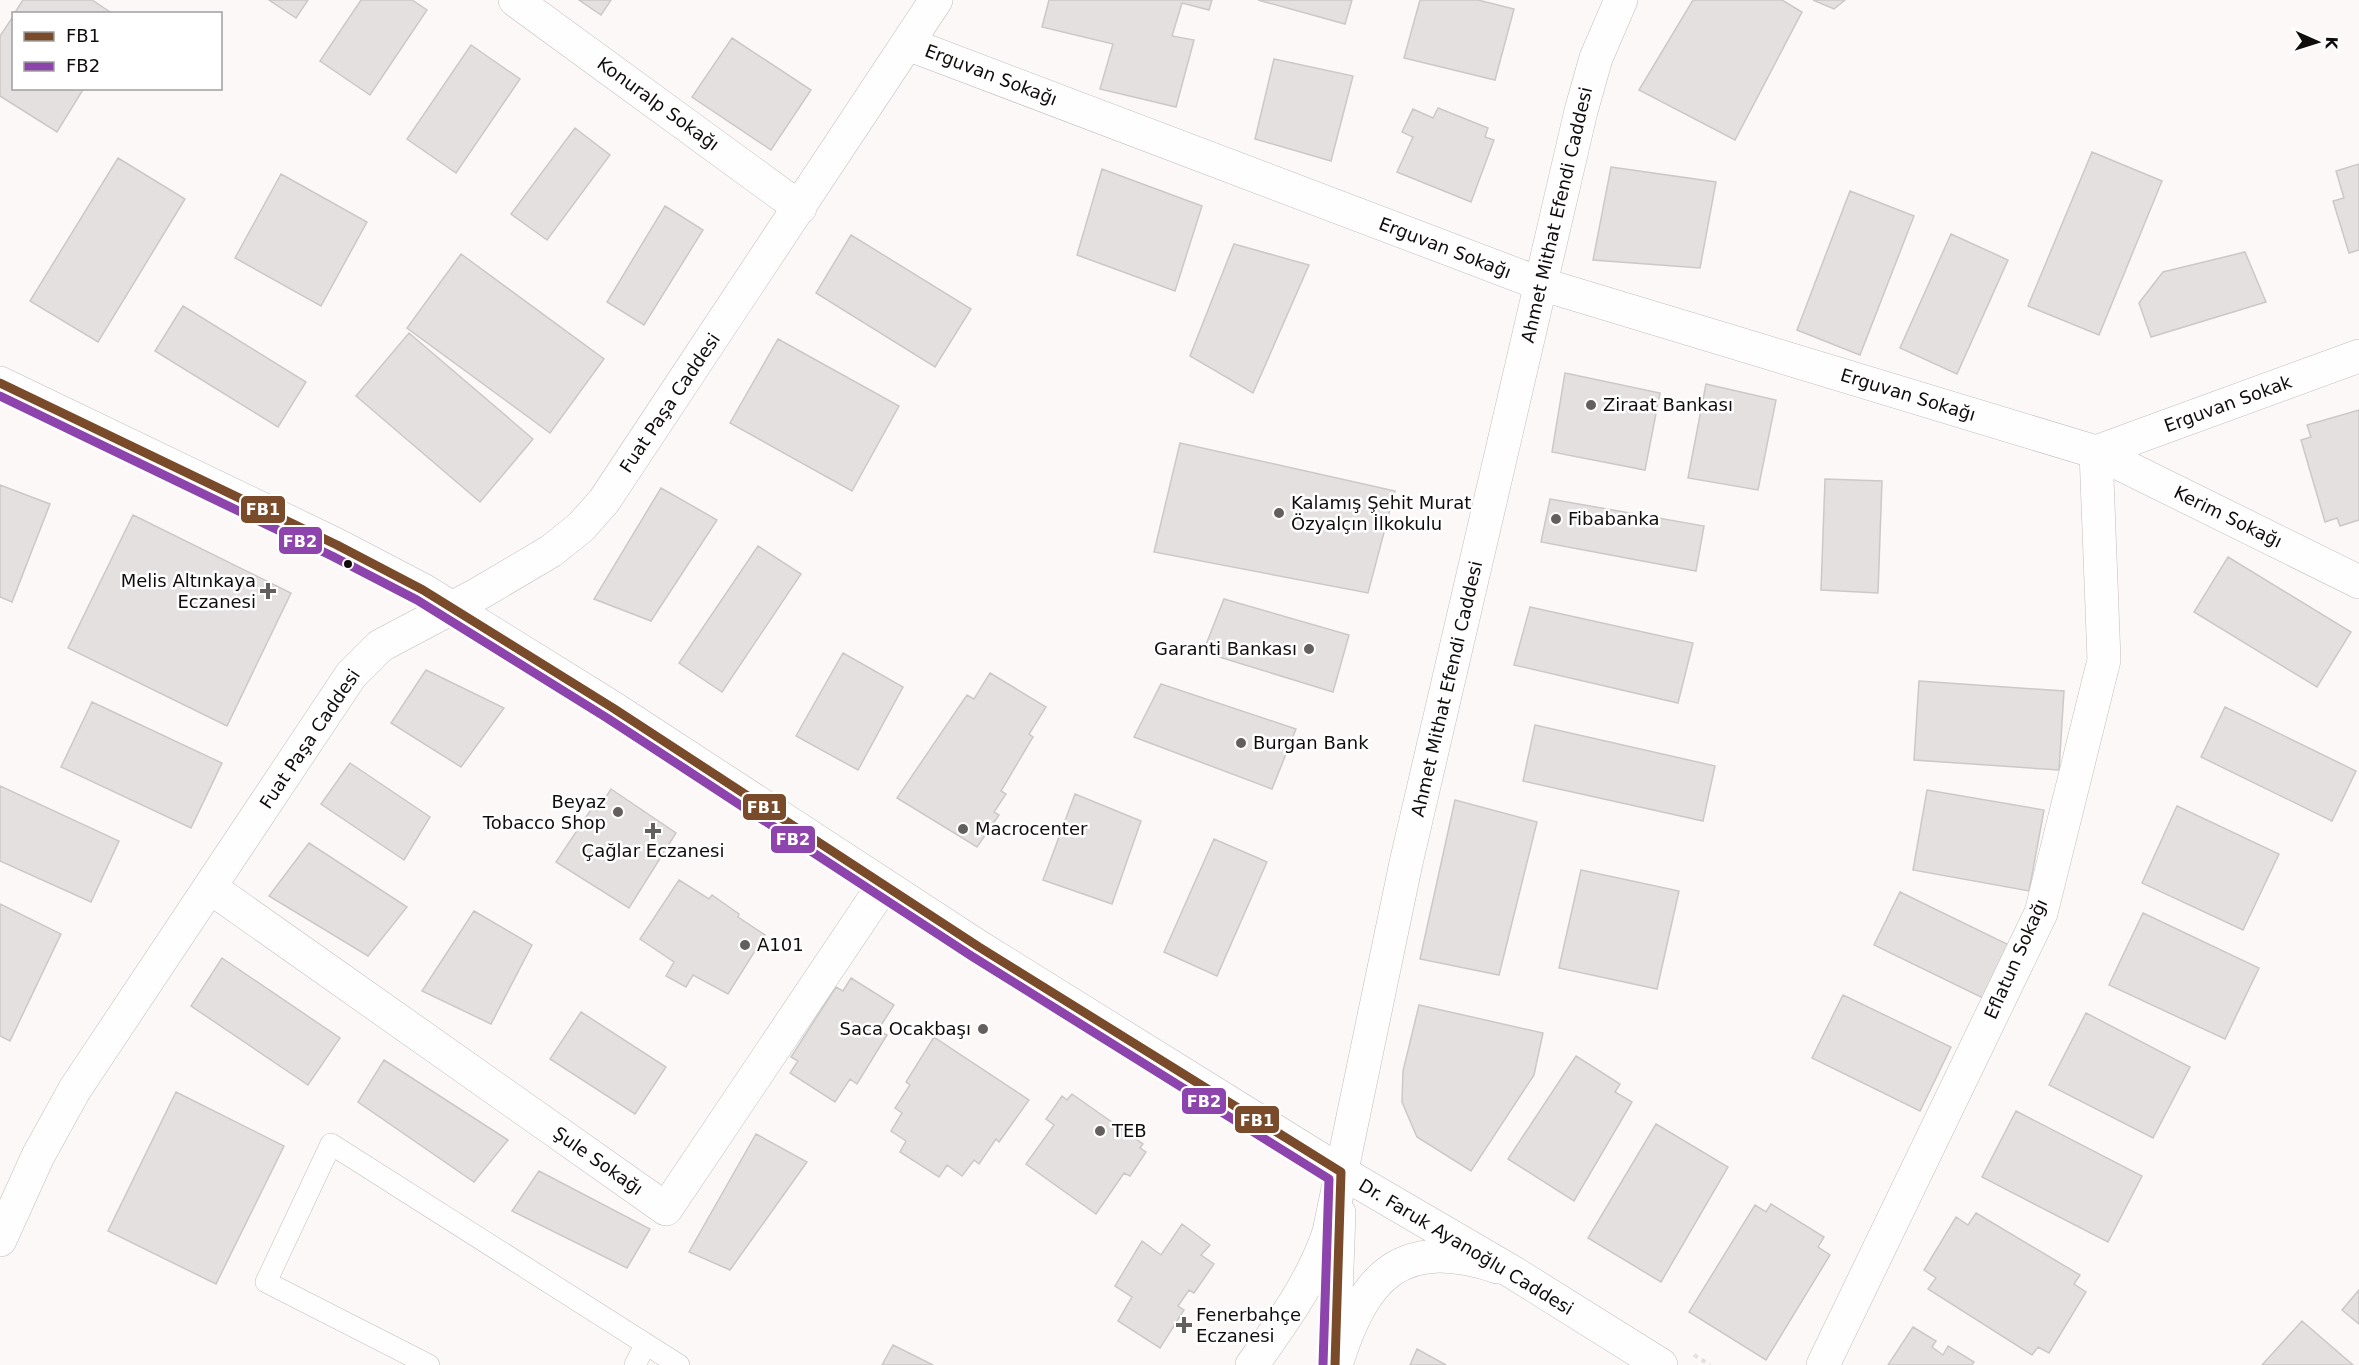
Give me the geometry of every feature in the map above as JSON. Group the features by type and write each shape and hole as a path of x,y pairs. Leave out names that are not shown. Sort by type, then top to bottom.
{"street":[{"name":"Konuralp Sokağı","path":"515,0 800,208"},
{"name":"Fuat Paşa Caddesi","path":"0,1240 38,1156 69,1099 351,675 380,645 551,551 575,533 593,514 611,491 800,208 936,0"},
{"name":"Ahmet Mithat Efendi Caddesi","path":"1341,1173 1406,863 1581,111 1596,58 1621,0"},
{"name":"Erguvan Sokağı","path":"908,44 1541,284 2096,452"},
{"name":"Erguvan Sokak","path":"2096,452 2359,356"},
{"name":"Dr. Faruk Ayanoğlu Caddesi","path":"0,383 337,545 452,607 613,708 883,886 1341,1173 1514,1273 1661,1365"},
{"name":"Kerim Sokağı","path":"2096,452 2359,582"},
{"name":"Eflatun Sokağı","path":"1823,1365 2041,913 2104,660 2096,452"},
{"name":"Şule Sokağı","path":"211,888 666,1209 883,886"},
{"path":"1252,1365 1294,1304 1318,1262 1329,1232 1341,1173"},
{"path":"1336,1365 1341,1173"},
{"path":"1336,1365 1351,1323 1365,1297 1382,1277 1402,1263 1421,1257 1441,1255 1478,1262 1514,1273"}],"lane":[{"path":"429,1365 266,1282 331,1144 645,1346 679,1365"},
{"path":"635,1365 645,1346"}],"building":[{"path":"23,0 92,0 110,12 15,12"},
{"path":"269,0 308,0 296,18"},
{"path":"361,0 412,0 427,10 370,95 320,61"},
{"path":"579,0 611,0 601,15"},
{"path":"1049,0 1212,0 1209,10 1182,3 1172,36 1194,40 1176,107 1100,89 1113,44 1042,27"},
{"path":"1258,0 1352,0 1345,24"},
{"path":"1420,0 1478,0 1514,9 1495,80 1404,58"},
{"path":"1693,0 1782,0 1802,12 1735,140 1639,90"},
{"path":"1813,0 1845,0 1834,9"},
{"path":"12,18 12,90 83,90 57,132 0,96 0,36"},
{"path":"732,38 811,90 771,150 692,97"},
{"path":"471,45 520,79 456,173 407,139"},
{"path":"1274,59 1353,76 1331,161 1255,139"},
{"path":"1438,108 1488,128 1485,137 1494,140 1471,202 1397,172 1413,137 1402,132 1413,109 1433,118"},
{"path":"575,128 610,155 547,240 511,214"},
{"path":"2092,152 2162,181 2099,335 2028,306"},
{"path":"118,158 185,199 98,342 30,301"},
{"path":"2359,164 2359,250 2349,253 2333,201 2344,198 2336,171"},
{"path":"1611,167 1716,182 1700,268 1593,260"},
{"path":"1102,169 1202,206 1175,291 1077,255"},
{"path":"281,174 367,222 321,306 235,258"},
{"path":"1850,191 1914,216 1860,355 1797,330"},
{"path":"665,206 703,230 644,325 607,302"},
{"path":"1951,234 2008,260 1957,374 1900,348"},
{"path":"851,235 971,309 935,367 816,293"},
{"path":"1234,244 1309,265 1253,393 1190,356"},
{"path":"2245,252 2266,302 2151,337 2139,303 2163,272"},
{"path":"461,254 604,359 550,433 407,328"},
{"path":"183,306 306,382 278,427 155,351"},
{"path":"409,333 533,439 480,502 356,396"},
{"path":"778,339 899,406 852,491 730,423"},
{"path":"1565,373 1660,393 1645,470 1552,452"},
{"path":"1706,384 1776,400 1758,490 1688,478"},
{"path":"2359,410 2359,520 2340,526 2337,518 2325,522 2301,440 2311,437 2307,425"},
{"name":"Kalamış Şehit Murat Özyalçın İlkokulu","path":"1180,443 1395,491 1368,593 1154,552"},
{"path":"1825,479 1882,481 1878,593 1821,590"},
{"path":"0,485 50,504 12,602 0,597"},
{"path":"661,488 717,520 651,621 594,599"},
{"path":"1550,499 1704,526 1696,571 1541,542"},
{"path":"133,515 291,593 227,726 68,648"},
{"path":"758,546 801,574 722,692 679,663"},
{"path":"2228,557 2351,632 2317,687 2194,612"},
{"path":"1224,599 1349,635 1333,692 1203,652"},
{"path":"1530,607 1693,643 1678,703 1514,665"},
{"path":"843,653 903,687 858,770 796,736"},
{"path":"426,670 504,708 461,767 391,723"},
{"path":"990,673 1046,707 1029,734 1033,737 1001,791 1006,794 994,812 999,815 977,847 897,798 967,695 974,699"},
{"path":"1919,681 2064,691 2059,770 1914,760"},
{"path":"1161,684 1296,729 1272,789 1134,737"},
{"path":"92,702 222,763 191,828 61,767"},
{"path":"2225,707 2356,771 2332,821 2201,757"},
{"path":"1535,725 1715,766 1703,821 1523,781"},
{"path":"350,763 430,817 404,860 321,804"},
{"path":"0,786 119,841 91,902 0,861"},
{"path":"611,789 676,833 629,908 556,862 592,808 597,811"},
{"path":"1927,790 2044,810 2029,891 1913,870"},
{"path":"1075,794 1141,821 1112,904 1043,880"},
{"path":"1455,800 1537,822 1499,975 1420,959"},
{"path":"2177,806 2279,854 2243,930 2142,883"},
{"path":"1214,839 1267,862 1217,976 1164,952"},
{"path":"309,843 407,907 368,956 269,896"},
{"path":"1581,870 1679,891 1657,989 1559,968"},
{"path":"679,880 709,899 712,895 739,914 738,917 765,935 728,994 693,975 686,987 666,976 674,962 640,939"},
{"path":"1900,892 2011,946 1985,999 1874,945"},
{"path":"0,904 61,934 10,1041 0,1036"},
{"path":"474,911 532,945 491,1024 422,991"},
{"path":"2143,913 2259,968 2225,1039 2109,985"},
{"path":"222,958 340,1038 308,1085 191,1006"},
{"path":"851,978 894,1005 878,1030 887,1035 857,1084 850,1079 835,1102 790,1073 798,1061 791,1057 836,987 843,991"},
{"path":"1843,995 1951,1047 1920,1111 1812,1058"},
{"path":"1419,1005 1543,1033 1534,1075 1471,1171 1417,1137 1402,1102 1403,1071"},
{"path":"581,1012 666,1067 635,1114 550,1059"},
{"path":"2086,1013 2190,1067 2153,1138 2049,1085"},
{"path":"934,1037 1029,1100 999,1142 996,1139 979,1164 974,1160 962,1176 947,1165 939,1177 900,1152 906,1141 891,1131 902,1113 895,1108 910,1085 906,1082"},
{"path":"1576,1056 1620,1084 1615,1092 1632,1102 1574,1201 1508,1159"},
{"path":"384,1060 508,1140 474,1182 358,1102"},
{"path":"176,1092 284,1146 216,1284 108,1231"},
{"path":"1072,1094 1143,1144 1140,1148 1146,1152 1130,1176 1124,1173 1096,1214 1026,1164 1054,1125 1046,1119 1062,1096 1067,1100"},
{"path":"2016,1111 2142,1176 2108,1242 1982,1177"},
{"path":"1656,1124 1728,1167 1661,1282 1588,1238"},
{"path":"756,1134 807,1162 730,1270 689,1252"},
{"path":"539,1171 650,1229 627,1268 512,1211"},
{"path":"1771,1204 1824,1237 1818,1247 1830,1255 1766,1360 1689,1312 1755,1205 1766,1212"},
{"path":"1976,1213 2080,1275 2074,1284 2086,1292 2049,1353 2038,1347 2032,1355 1928,1289 1936,1278 1924,1270 1956,1217 1968,1225"},
{"path":"1182,1224 1210,1245 1201,1255 1214,1264 1194,1293 1189,1290 1178,1306 1184,1310 1160,1348 1118,1321 1132,1297 1115,1286 1142,1241 1161,1255"},
{"path":"2359,1290 2359,1324 2342,1310"},
{"path":"2302,1321 2353,1365 2262,1365"},
{"path":"1913,1327 1936,1341 1932,1347 1943,1355 1948,1346 1974,1362 1972,1365 1888,1365"},
{"path":"893,1345 933,1365 882,1365"},
{"path":"1417,1349 1446,1365 1410,1365"}],"transit line":[{"name":"FB1","path":"0,383 337,545 423,590 613,708 979,947 1341,1172 1335,1365"},
{"name":"FB2","path":"0,396 332,556 417,600 607,718 973,957 1329,1179 1323,1365"}],"place":[{"name":"Ziraat Bankası","path":"1591,405"},
{"name":"Kalamış Şehit Murat Özyalçın İlkokulu","path":"1279,513"},
{"name":"Fibabanka","path":"1556,519"},
{"name":"Melis Altınkaya Eczanesi","path":"268,591"},
{"name":"Garanti Bankası","path":"1309,649"},
{"name":"Burgan Bank","path":"1241,743"},
{"name":"Beyaz Tobacco Shop","path":"618,812"},
{"name":"Macrocenter","path":"963,829"},
{"name":"Çağlar Eczanesi","path":"653,831"},
{"name":"A101","path":"745,945"},
{"name":"Saca Ocakbaşı","path":"983,1029"},
{"name":"TEB","path":"1100,1131"},
{"name":"Fenerbahçe Eczanesi","path":"1184,1325"}]}
